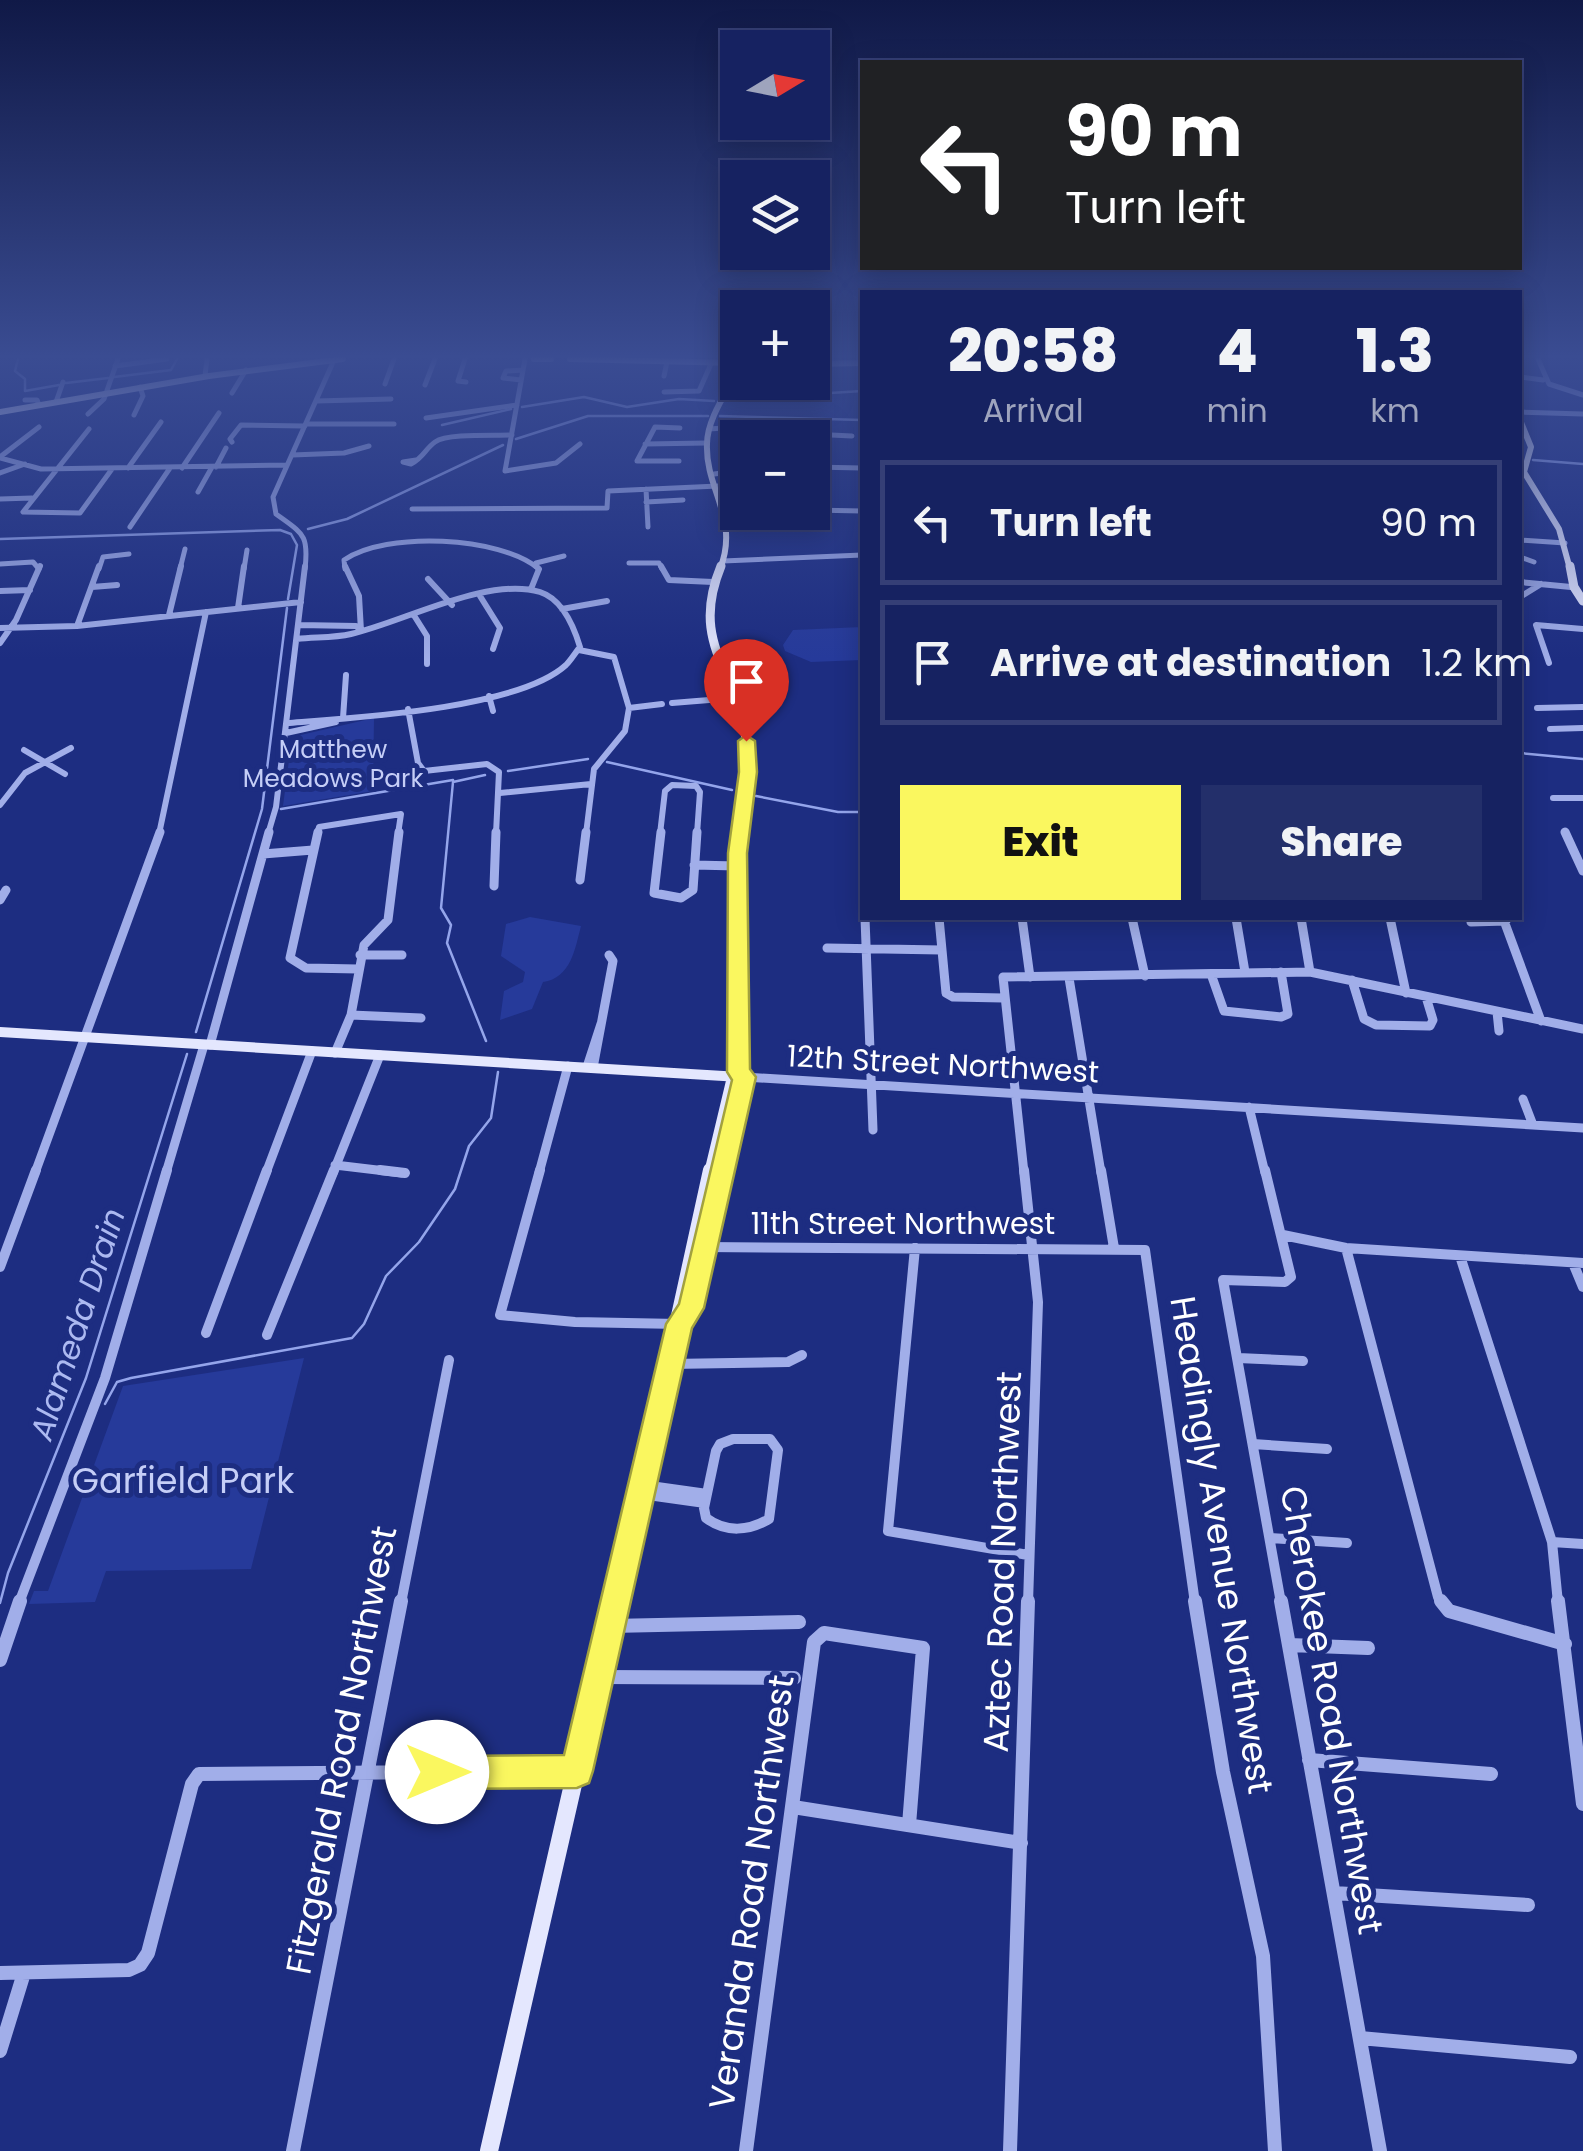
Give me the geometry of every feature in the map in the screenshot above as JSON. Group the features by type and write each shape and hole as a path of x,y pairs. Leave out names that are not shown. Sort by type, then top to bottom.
{"main road":[{"path":"710,459 720,494"},
{"path":"1522,470 1565,543 1572,584 1583,599"},
{"path":"489,2151 679,1324 691,1308 698,1247 738,1075 737,863 749,760 734,698 708,627 714,580 723,561 728,530"},
{"name":"12th Street Northwest","path":"0,1032 738,1075"}],"street":[{"path":"6,459 54,470 287,466"},
{"path":"63,459 23,510 26,513 80,513 112,469"},
{"path":"128,468 134,459"},
{"path":"182,468 188,459"},
{"path":"198,492 219,459"},
{"path":"0,1660 105,1378 278,800 307,539 279,517 273,506 290,459"},
{"path":"507,459 505,471 563,459"},
{"path":"637,459 679,461"},
{"path":"0,473 25,464"},
{"path":"830,467 860,468"},
{"path":"130,527 170,468"},
{"path":"714,474 720,473"},
{"path":"412,509 607,508 608,490 718,486"},
{"path":"646,489 648,526"},
{"path":"0,500 32,498"},
{"path":"646,502 683,500"},
{"path":"830,511 860,512"},
{"path":"1522,540 1565,543"},
{"path":"360,630 360,596 346,574 344,560 352,550 365,545 481,547 515,552 536,563 564,556"},
{"path":"786,558 787,545"},
{"path":"169,615 185,549"},
{"path":"238,608 247,550"},
{"path":"77,626 103,556 129,554"},
{"path":"723,561 860,555"},
{"path":"1522,557 1534,562"},
{"path":"531,589 539,577 536,563"},
{"path":"629,563 659,564 667,579 714,580"},
{"path":"0,564 38,564 30,590 0,643"},
{"path":"428,580 452,605"},
{"path":"1522,582 1572,584"},
{"path":"1522,597 1541,584"},
{"path":"92,587 118,585"},
{"path":"298,639 360,630 504,590 531,589 553,598 562,609 580,650"},
{"path":"0,591 30,590"},
{"path":"480,596 502,630 493,649"},
{"path":"562,609 607,601"},
{"path":"0,628 77,626 301,602"},
{"path":"0,1267 165,818 206,612"},
{"path":"415,616 427,636 426,664"},
{"path":"299,625 356,626 360,630"},
{"path":"1549,664 1536,625 1583,628"},
{"path":"287,724 489,696 551,678 572,662 580,650"},
{"path":"580,650 614,657 628,708 624,732 604,752 591,784 580,880"},
{"path":"343,718 346,674"},
{"path":"489,696 493,711"},
{"path":"628,708 734,698"},
{"path":"1537,708 1583,707"},
{"path":"408,709 418,763 424,771 487,764 499,772 494,886"},
{"path":"286,733 323,728 343,718"},
{"path":"1550,729 1583,728"},
{"path":"0,805 15,782 71,748"},
{"path":"24,750 65,774"},
{"path":"500,793 591,784"},
{"path":"668,786 699,788 694,863 690,895 665,897 654,893 668,786"},
{"path":"1553,798 1583,798"},
{"path":"335,1052 351,1014 364,945 388,920 401,814 319,827 290,958 306,968 358,969"},
{"path":"1566,832 1583,871"},
{"path":"264,854 313,850"},
{"path":"694,863 737,863"},
{"path":"0,900 3,890"},
{"path":"865,920 873,1130"},
{"path":"939,920 944,987 950,996 1003,998"},
{"path":"1022,920 1030,977"},
{"path":"1132,920 1145,976"},
{"path":"1236,920 1246,972"},
{"path":"1301,920 1310,972"},
{"path":"1390,920 1406,992"},
{"path":"1471,922 1493,920"},
{"path":"1504,920 1541,1021"},
{"path":"826,948 941,950"},
{"path":"360,955 402,956"},
{"path":"590,1068 614,961 609,955"},
{"path":"1211,974 1224,1011 1281,1017 1288,1014 1289,1008 1281,972"},
{"path":"1003,977 1310,972 1583,1029"},
{"name":"Aztec Road Northwest","path":"1003,977 1038,1302 1010,2151"},
{"path":"1069,978 1114,1248"},
{"path":"1352,980 1364,1019 1376,1025 1430,1026 1433,1020 1426,996"},
{"path":"1497,1012 1499,1031"},
{"path":"351,1014 422,1018"},
{"path":"206,1333 312,1051"},
{"path":"268,1335 380,1055"},
{"path":"568,1066 500,1315 575,1322 679,1324"},
{"name":"12th Street Northwest","path":"738,1075 1583,1128"},
{"path":"1523,1099 1533,1124"},
{"path":"1249,1107 1283,1235 1346,1248 1578,1263 1583,1287"},
{"path":"336,1164 404,1173"},
{"name":"Cherokee Road Northwest","path":"1283,1235 1290,1280 1223,1280 1380,2151"},
{"name":"11th Street Northwest","path":"698,1247 1114,1248"},
{"path":"915,1248 888,1531 1028,1555"},
{"name":"Headingly Avenue Northwest","path":"1114,1248 1140,1248 1148,1254 1201,1642 1223,1772 1263,1956 1275,2151"},
{"path":"1346,1248 1438,1597 1449,1612 1565,1644"},
{"path":"1460,1256 1552,1542 1572,1738 1583,1804"},
{"path":"670,1364 788,1362 802,1355"},
{"path":"1238,1358 1303,1361"},
{"name":"Fitzgerald Road Northwest","path":"293,2151 449,1360"},
{"path":"733,1439 770,1439 776,1444 780,1458 769,1519 764,1523 756,1528 720,1528 706,1518 706,1498 720,1444 733,1439"},
{"path":"1254,1444 1326,1448"},
{"path":"642,1489 706,1498"},
{"path":"1270,1538 1347,1543"},
{"path":"1552,1542 1583,1544"},
{"path":"612,1626 799,1622"},
{"name":"Veranda Road Northwest","path":"746,2151 814,1642 824,1633 923,1648"},
{"path":"1289,1644 1368,1648"},
{"path":"909,1824 923,1648"},
{"path":"599,1677 794,1678"},
{"path":"1310,1760 1491,1774"},
{"path":"0,1974 129,1970 140,1965 148,1953 192,1784 199,1774 577,1771"},
{"path":"794,1807 1021,1843"},
{"path":"1334,1893 1528,1905"},
{"path":"0,2051 24,1973"},
{"path":"1360,2038 1570,2057"}],"green space":[{"path":"860,627 860,660 811,662 785,651 783,645 793,630"},
{"name":"Matthew Meadows Park","path":"374,718 373,791 283,806 292,737"},
{"path":"530,917 581,926 566,969 543,982 532,1009 500,1020 504,991 523,982 525,972 501,956 506,924"},
{"name":"Garfield Park","path":"304,1358 251,1569 106,1571 95,1602 29,1604 34,1591 48,1591 123,1386"}],"waterway":[{"path":"308,529 347,519 473,459"},
{"path":"1533,460 1583,464"},
{"name":"Alameda Drain","path":"0,539 280,530 291,534 297,545 288,599"},
{"name":"Alameda Drain","path":"196,1032 262,809 287,608"},
{"path":"1522,753 1583,759"},
{"path":"508,771 588,759"},
{"path":"607,762 732,790"},
{"path":"485,775 453,782 441,908 451,925 447,943 486,1041"},
{"path":"281,809 453,780"},
{"path":"756,796 838,812 860,812"},
{"name":"Alameda Drain","path":"0,1603 8,1573 86,1378 187,1054"},
{"path":"105,1404 117,1382 131,1378 352,1338 364,1324 386,1276 419,1242 455,1189 469,1146 491,1118 498,1072"}],"route":[{"path":"437,1772 577,1771 679,1324 691,1308 744,1077 738,1072 741,960 737,853 749,760 746,741"}]}
